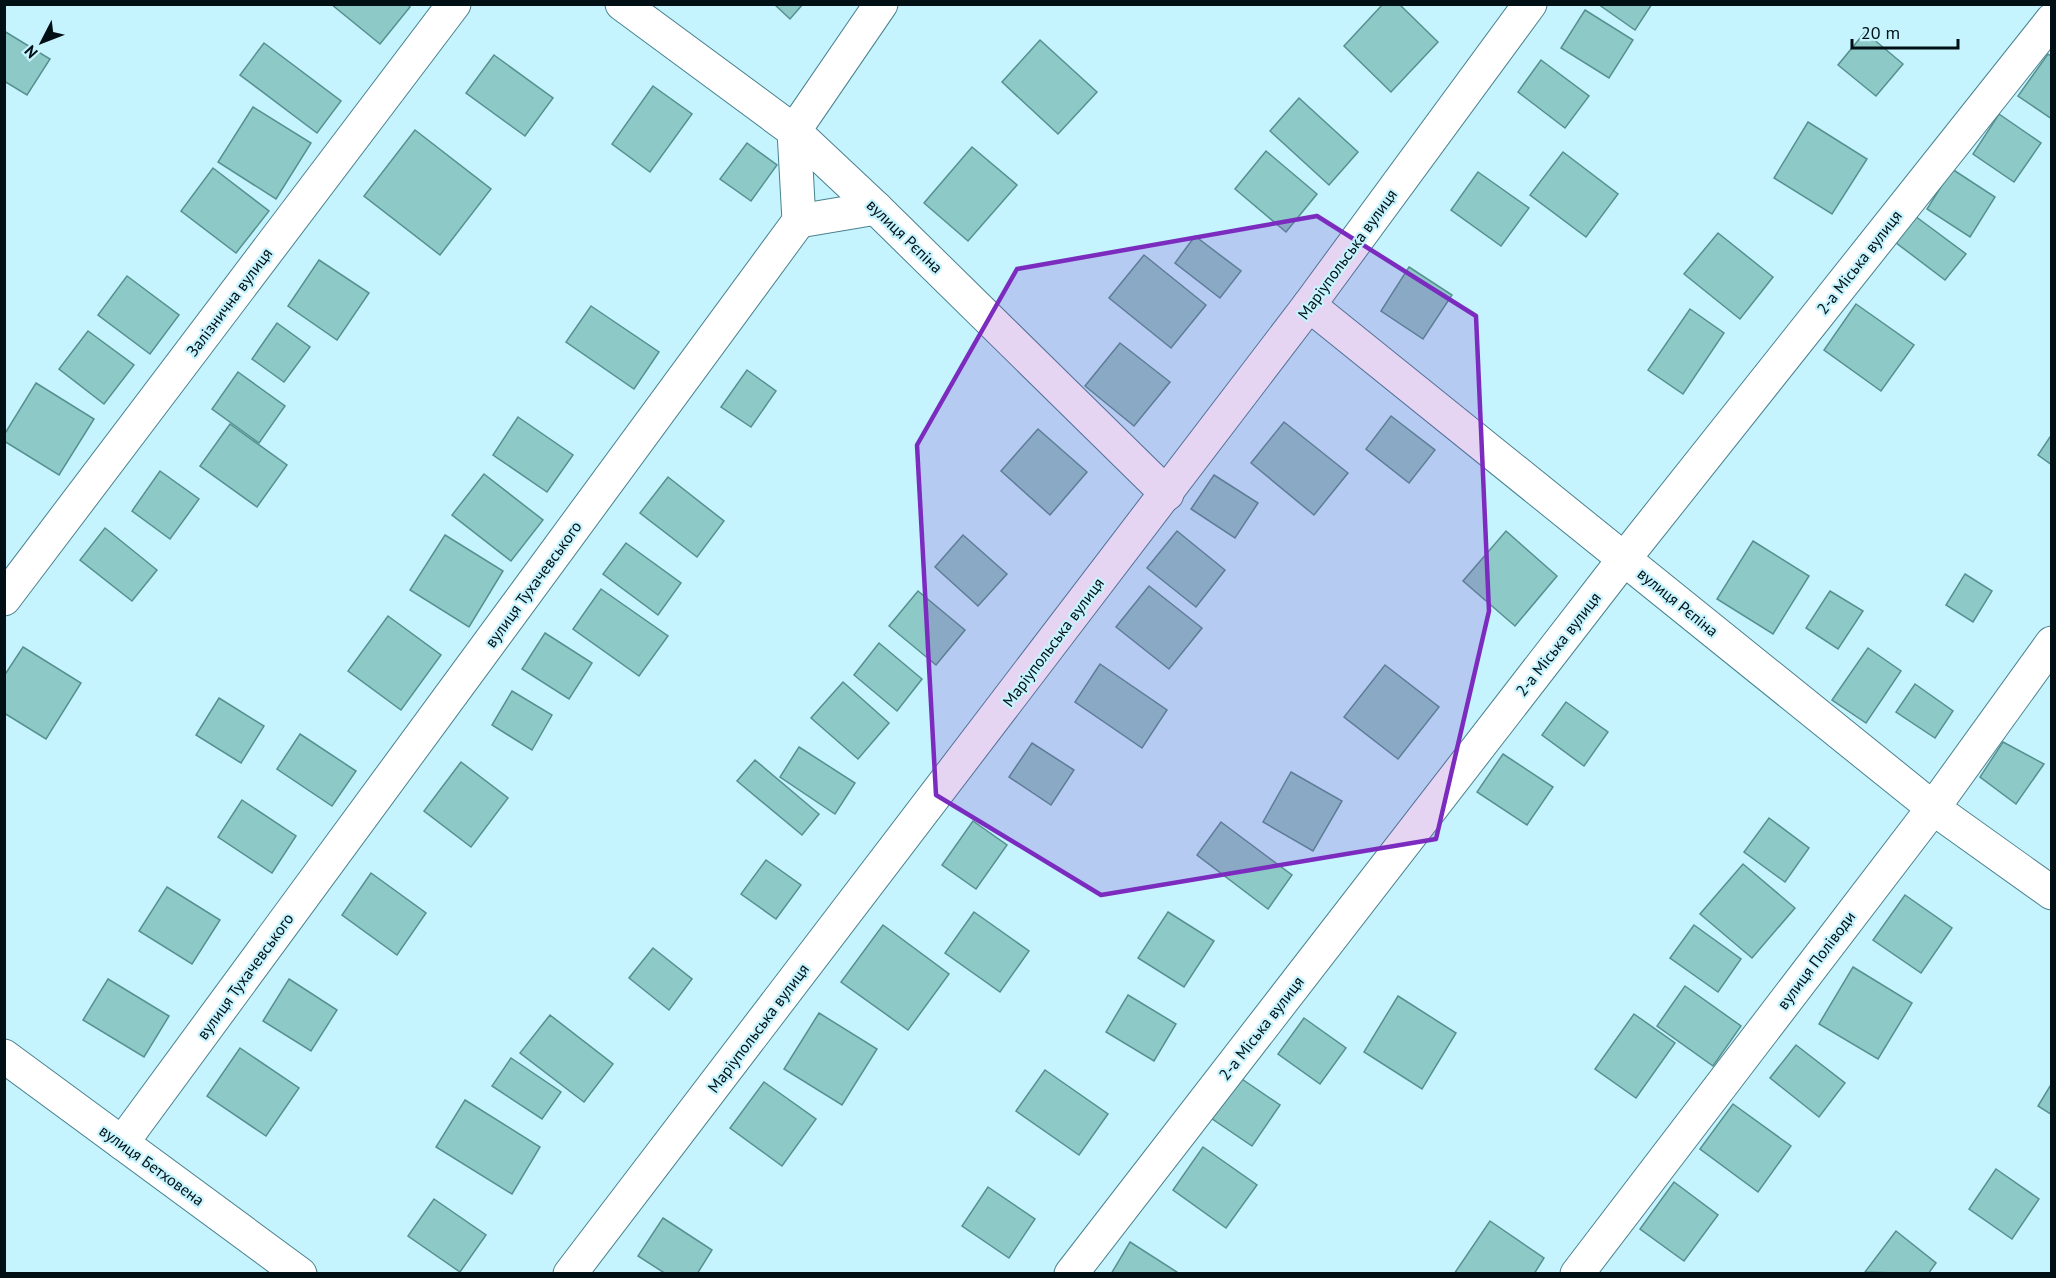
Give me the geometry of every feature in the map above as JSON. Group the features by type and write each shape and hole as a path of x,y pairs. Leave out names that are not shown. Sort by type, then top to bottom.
{"street":[{"name":"Залізнична вулиця","path":"4,599 454,4"},
{"name":"вулиця Рєпіна","path":"622,4 794,131 876,207 1167,494"},
{"path":"876,207 799,221 794,131 881,4"},
{"name":"Маріупольська вулиця","path":"570,1274 1167,494 1530,4"},
{"name":"2-а Міська вулиця","path":"1071,1274 1624,559 2052,20"},
{"name":"вулиця Тухачевського","path":"122,1143 799,221"},
{"name":"вулиця Рєпіна","path":"1309,305 1933,808 2052,894"},
{"name":"вулиця Поліводи","path":"1576,1274 1933,808 2052,643"},
{"name":"вулиця Бетховена","path":"4,1056 300,1274"}],"highlighted area":[{"path":"1317,216 1476,316 1489,611 1436,839 1101,895 936,795 917,445 1017,269"}],"building":[{"path":"331,4 408,4 410,7 380,44"},
{"path":"774,4 803,4 790,19"},
{"path":"1383,4 1399,4 1438,42 1391,92 1344,46"},
{"path":"1598,4 1652,4 1635,30"},
{"path":"1585,10 1633,40 1609,78 1561,48"},
{"path":"4,31 50,59 27,95 4,81"},
{"path":"1865,32 1903,64 1876,96 1838,65"},
{"path":"1040,40 1097,92 1058,134 1002,82"},
{"path":"264,43 341,101 317,133 240,75"},
{"path":"2048,54 2052,57 2052,119 2018,96"},
{"path":"494,55 553,98 525,136 466,93"},
{"path":"1541,60 1589,96 1565,128 1518,92"},
{"path":"653,86 692,114 650,172 612,144"},
{"path":"1299,98 1358,152 1329,185 1270,131"},
{"path":"253,107 311,143 276,199 218,162"},
{"path":"1999,114 2041,143 2014,182 1973,154"},
{"path":"1808,122 1867,159 1832,214 1774,178"},
{"path":"415,130 491,189 440,255 364,196"},
{"path":"747,143 777,165 751,201 720,179"},
{"path":"972,147 1017,185 968,241 924,203"},
{"path":"1266,151 1317,194 1286,232 1235,189"},
{"path":"1563,152 1618,194 1586,237 1530,195"},
{"path":"213,168 269,211 236,253 181,211"},
{"path":"1952,169 1995,197 1970,237 1927,209"},
{"path":"1478,172 1529,208 1501,246 1451,210"},
{"path":"1915,216 1966,254 1945,280 1895,242"},
{"path":"1718,233 1773,277 1740,319 1684,274"},
{"path":"1195,236 1241,271 1220,298 1175,263"},
{"path":"1144,255 1206,305 1171,348 1109,298"},
{"path":"319,260 369,293 337,340 288,306"},
{"path":"1409,267 1452,295 1423,339 1381,311"},
{"path":"127,276 179,315 150,354 98,315"},
{"path":"1856,304 1914,345 1881,391 1824,350"},
{"path":"591,306 659,352 634,389 566,342"},
{"path":"1690,309 1724,333 1683,394 1648,370"},
{"path":"277,323 310,347 284,382 252,359"},
{"path":"88,331 134,365 104,404 59,369"},
{"path":"1120,343 1170,382 1134,426 1085,386"},
{"path":"747,370 776,391 751,427 721,407"},
{"path":"238,372 285,406 259,443 212,409"},
{"path":"36,383 94,419 59,475 4,441 4,435"},
{"path":"1391,416 1435,450 1409,483 1366,449"},
{"path":"518,417 573,455 547,492 493,455"},
{"path":"1284,422 1348,473 1314,515 1251,463"},
{"path":"230,424 287,465 257,507 200,466"},
{"path":"1038,429 1087,472 1050,515 1001,471"},
{"path":"2052,434 2052,465 2038,455"},
{"path":"160,471 199,499 170,539 132,511"},
{"path":"484,474 543,520 511,561 452,515"},
{"path":"1214,475 1258,503 1235,538 1191,509"},
{"path":"668,477 724,521 697,557 640,513"},
{"path":"105,528 157,570 132,601 80,560"},
{"path":"1177,531 1225,570 1196,607 1147,568"},
{"path":"1506,531 1557,576 1515,626 1463,581"},
{"path":"445,535 503,571 469,627 410,590"},
{"path":"963,535 1007,574 978,606 935,567"},
{"path":"1753,541 1809,576 1773,634 1717,599"},
{"path":"626,543 681,583 658,615 603,574"},
{"path":"1965,574 1992,591 1973,622 1946,605"},
{"path":"1149,586 1202,628 1169,669 1116,627"},
{"path":"601,589 668,636 639,676 573,629"},
{"path":"918,591 965,630 936,665 889,626"},
{"path":"1830,591 1863,611 1838,649 1806,628"},
{"path":"388,616 441,655 401,710 348,671"},
{"path":"545,633 592,663 569,699 522,669"},
{"path":"879,643 922,679 897,711 854,675"},
{"path":"23,647 81,683 46,739 4,713 4,676"},
{"path":"1868,648 1901,671 1866,723 1832,700"},
{"path":"1100,664 1167,710 1142,748 1075,702"},
{"path":"1385,665 1439,707 1398,759 1344,717"},
{"path":"843,682 889,723 858,759 811,718"},
{"path":"1915,684 1953,711 1935,738 1896,712"},
{"path":"512,691 552,715 532,750 492,725"},
{"path":"219,698 264,726 241,763 196,735"},
{"path":"1566,702 1608,732 1584,766 1542,735"},
{"path":"300,734 356,771 332,806 277,769"},
{"path":"2003,742 2044,764 2016,804 1980,777"},
{"path":"1032,743 1074,770 1051,805 1009,777"},
{"path":"799,747 855,783 835,814 780,777"},
{"path":"1503,754 1553,787 1527,825 1477,792"},
{"path":"755,760 819,814 802,835 737,781"},
{"path":"461,762 508,798 471,847 424,811"},
{"path":"1291,772 1342,801 1313,851 1263,822"},
{"path":"242,800 296,836 272,873 218,837"},
{"path":"1769,818 1809,848 1785,882 1744,852"},
{"path":"973,821 1007,845 976,889 942,865"},
{"path":"1221,822 1292,875 1268,909 1197,855"},
{"path":"766,860 801,885 776,919 741,894"},
{"path":"1743,864 1795,908 1752,958 1700,914"},
{"path":"371,873 426,913 397,955 342,915"},
{"path":"167,887 220,920 192,964 139,931"},
{"path":"1905,895 1952,928 1921,973 1873,940"},
{"path":"974,912 1029,951 1000,992 945,953"},
{"path":"1168,912 1214,941 1184,987 1138,958"},
{"path":"883,925 949,974 908,1030 841,982"},
{"path":"1694,925 1741,959 1718,992 1670,958"},
{"path":"653,948 692,979 669,1010 629,978"},
{"path":"1853,967 1912,1003 1878,1059 1819,1024"},
{"path":"108,979 169,1016 144,1057 83,1020"},
{"path":"289,979 337,1010 311,1051 263,1021"},
{"path":"1685,986 1741,1026 1713,1066 1657,1026"},
{"path":"1128,995 1176,1024 1154,1061 1106,1032"},
{"path":"1398,996 1456,1033 1422,1089 1364,1052"},
{"path":"819,1013 877,1049 842,1105 784,1069"},
{"path":"1634,1014 1675,1043 1636,1098 1595,1069"},
{"path":"550,1015 613,1064 584,1102 520,1053"},
{"path":"1304,1018 1346,1048 1320,1084 1278,1054"},
{"path":"1796,1045 1845,1083 1819,1117 1770,1078"},
{"path":"240,1048 299,1088 266,1136 207,1096"},
{"path":"511,1058 561,1092 542,1119 492,1086"},
{"path":"1045,1070 1108,1114 1079,1155 1016,1111"},
{"path":"1236,1075 1280,1105 1252,1146 1208,1116"},
{"path":"764,1082 816,1119 782,1166 730,1128"},
{"path":"2052,1083 2052,1115 2038,1106"},
{"path":"465,1100 540,1147 512,1194 436,1147"},
{"path":"1733,1104 1791,1146 1758,1192 1700,1149"},
{"path":"1203,1147 1257,1185 1226,1228 1173,1190"},
{"path":"1996,1169 2039,1199 2012,1239 1969,1209"},
{"path":"1674,1182 1718,1215 1684,1261 1640,1229"},
{"path":"988,1187 1035,1219 1009,1258 962,1226"},
{"path":"434,1199 486,1235 460,1272 408,1236"},
{"path":"663,1218 712,1250 697,1274 666,1274 638,1256"},
{"path":"1490,1221 1544,1258 1534,1274 1454,1274"},
{"path":"1896,1231 1936,1263 1928,1274 1865,1272"},
{"path":"1130,1242 1180,1274 1111,1274"}]}
